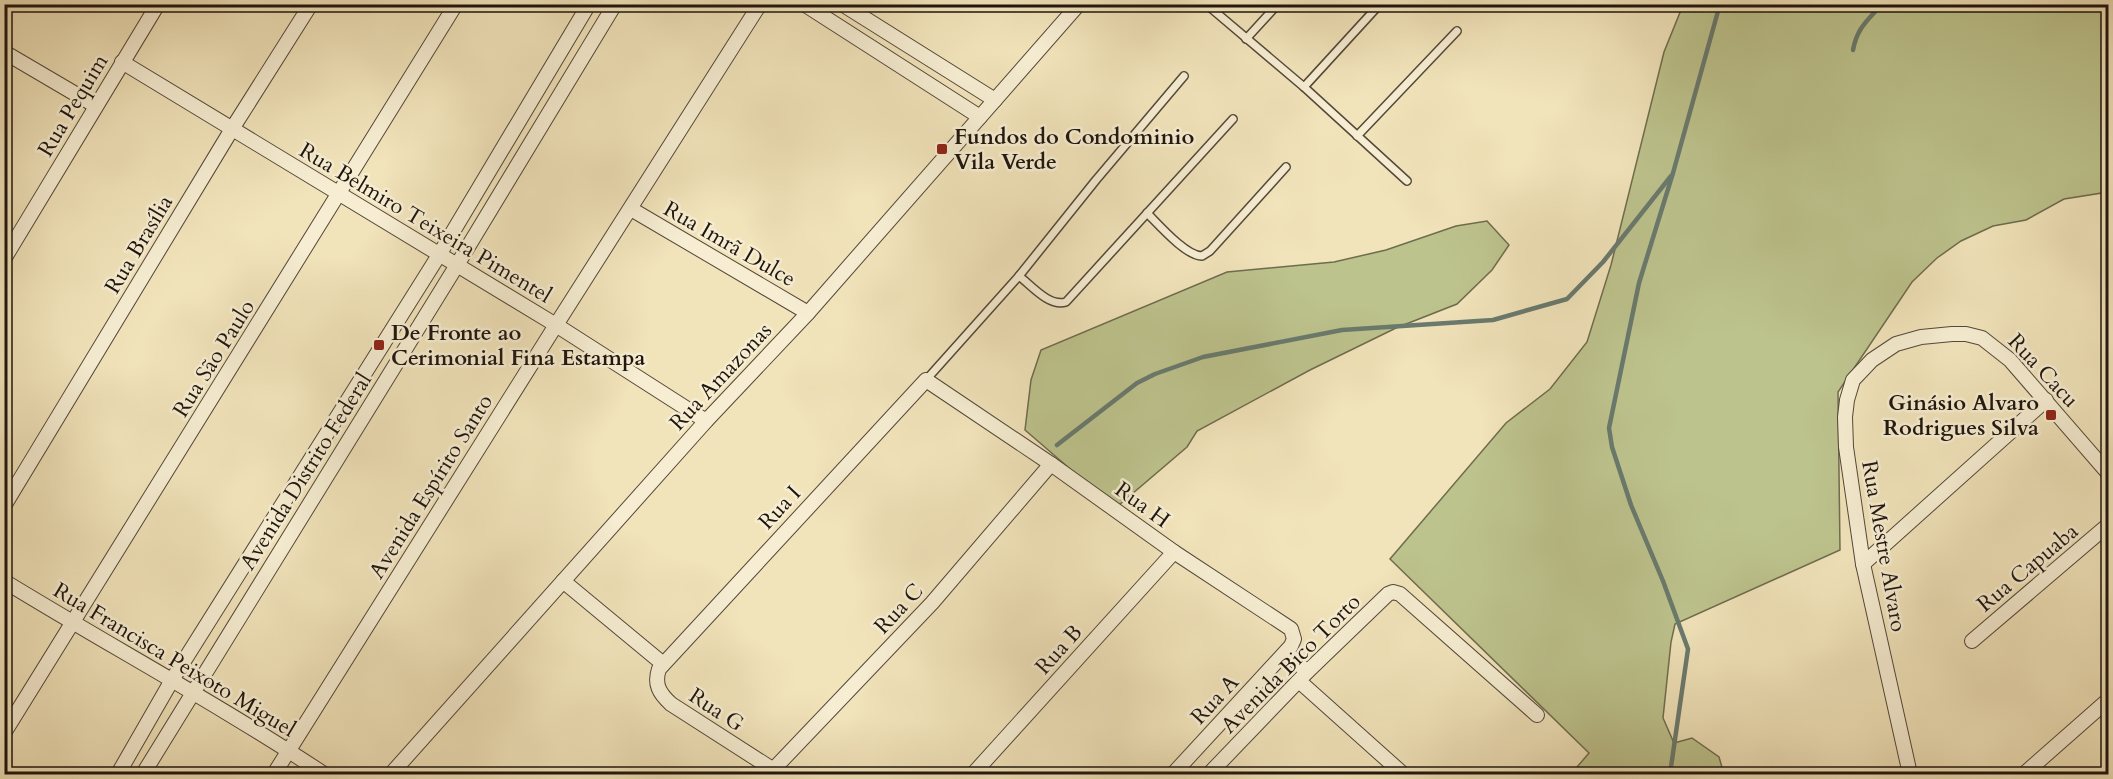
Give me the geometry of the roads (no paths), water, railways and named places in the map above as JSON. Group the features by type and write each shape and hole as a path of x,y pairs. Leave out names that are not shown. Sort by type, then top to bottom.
{"street":[{"name":"Rua Pequim","path":"4,259 158,4"},
{"name":"Rua Brasília","path":"4,507 232,129 311,4"},
{"name":"Rua São Paulo","path":"4,733 456,4"},
{"name":"Avenida Distrito Federal","path":"118,774 172,680 439,255 589,4"},
{"name":"Avenida Distrito Federal","path":"143,774 457,266 615,4"},
{"path":"804,4 980,117"},
{"path":"842,4 995,100"},
{"name":"Rua Amazonas","path":"391,774 706,421 808,313 1076,5"},
{"name":"Avenida Espírito Santo","path":"274,774 556,325 760,6"},
{"path":"4,52 96,106"},
{"name":"Rua Belmiro Teixeira Pimentel","path":"122,62 556,325 706,421"},
{"name":"Rua Imrã Dulce","path":"631,209 808,313"},
{"name":"Rua Cacu","path":"1896,344 1921,337 1952,334 1966,334 1982,338 2010,360 2109,473"},
{"name":"Rua Mestre Alvaro","path":"1896,344 1872,360 1853,380 1845,417 1846,447 1863,564 1910,774"},
{"name":"Rua H","path":"926,380 1051,464 1174,552 1289,626 1294,639 1286,652"},
{"name":"Rua I","path":"662,663 926,380"},
{"path":"1863,564 2046,400"},
{"name":"Rua C","path":"774,773 932,603 1051,464"},
{"name":"Rua Capuaba","path":"1972,641 2109,525"},
{"name":"Rua B","path":"973,774 1174,552"},
{"name":"Rua Francisca Peixoto Miguel","path":"4,580 73,623 193,692 324,774"},
{"path":"563,581 662,663"},
{"name":"Avenida Bico Torto","path":"1209,774 1303,676 1388,594 1396,593 1404,597 1537,715"},
{"path":"1286,652 1303,676 1403,774"},
{"name":"Rua A","path":"1173,774 1286,652"},
{"name":"Rua G","path":"662,663 657,676 657,684 665,698 680,711 774,773"},
{"path":"2024,774 2109,700"}],"lane":[{"path":"1206,4 1304,87 1407,181"},
{"path":"1246,39 1278,4"},
{"path":"1304,87 1380,4"},
{"path":"1357,136 1457,31"},
{"path":"926,380 1019,276 1184,76"},
{"path":"1019,276 1050,301 1066,302 1233,119"},
{"path":"1147,213 1194,255 1202,256 1210,251 1286,167"}],"waterway":[{"path":"1670,774 1688,649 1631,505 1612,447 1609,428 1639,283 1673,173 1720,4"},
{"path":"1853,50 1860,30 1882,4"},
{"path":"1057,445 1137,383 1203,357 1342,330 1493,320 1567,299 1603,262 1671,176"}],"place":[{"name":"Fundos do Condominio Vila Verde","path":"942,149"},
{"name":"De Fronte ao Cerimonial Fina Estampa","path":"379,345"},
{"name":"Ginásio Alvaro Rodrigues Silva","path":"2051,415"}]}
